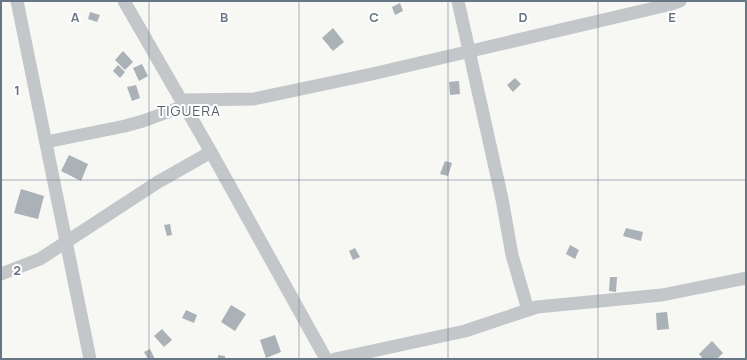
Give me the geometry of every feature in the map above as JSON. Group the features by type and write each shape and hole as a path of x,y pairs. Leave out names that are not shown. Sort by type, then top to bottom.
{"street":[{"path":"17,1 90,359"},
{"path":"124,1 211,152 326,359"},
{"path":"458,1 502,199 512,255 528,310"},
{"path":"46,142 143,121 183,103 254,99 470,52 680,1"},
{"path":"1,274 40,259 158,182 211,152"},
{"path":"334,359 465,331 537,307 662,295 746,278"}],"building":[{"path":"400,3 403,11 395,15 392,7"},
{"path":"90,12 100,15 97,22 88,19"},
{"path":"333,28 344,42 333,51 322,38"},
{"path":"123,51 133,62 125,70 115,60"},
{"path":"142,64 148,76 139,81 133,68"},
{"path":"118,65 125,72 120,78 113,71"},
{"path":"515,78 521,84 513,92 507,85"},
{"path":"459,81 460,94 450,95 449,82"},
{"path":"136,85 140,98 132,101 127,87"},
{"path":"69,155 88,164 81,181 61,171"},
{"path":"445,161 452,163 448,176 440,174"},
{"path":"21,189 44,196 38,219 14,213"},
{"path":"170,224 172,235 167,236 164,225"},
{"path":"626,228 643,232 641,241 623,236"},
{"path":"570,245 579,250 575,259 566,254"},
{"path":"355,248 360,257 353,260 349,251"},
{"path":"610,277 617,277 616,292 609,291"},
{"path":"231,305 246,314 235,331 221,322"},
{"path":"186,310 197,315 194,323 182,318"},
{"path":"667,312 669,329 657,330 656,313"},
{"path":"162,329 172,340 164,347 154,336"},
{"path":"275,335 281,352 266,358 260,340"},
{"path":"712,341 723,353 717,359 703,359 699,354"},
{"path":"150,349 155,359 148,359 144,352"},
{"path":"218,355 225,356 225,359 218,359"}],"district":[{"name":"TIGUERA","path":"189,110"}]}
